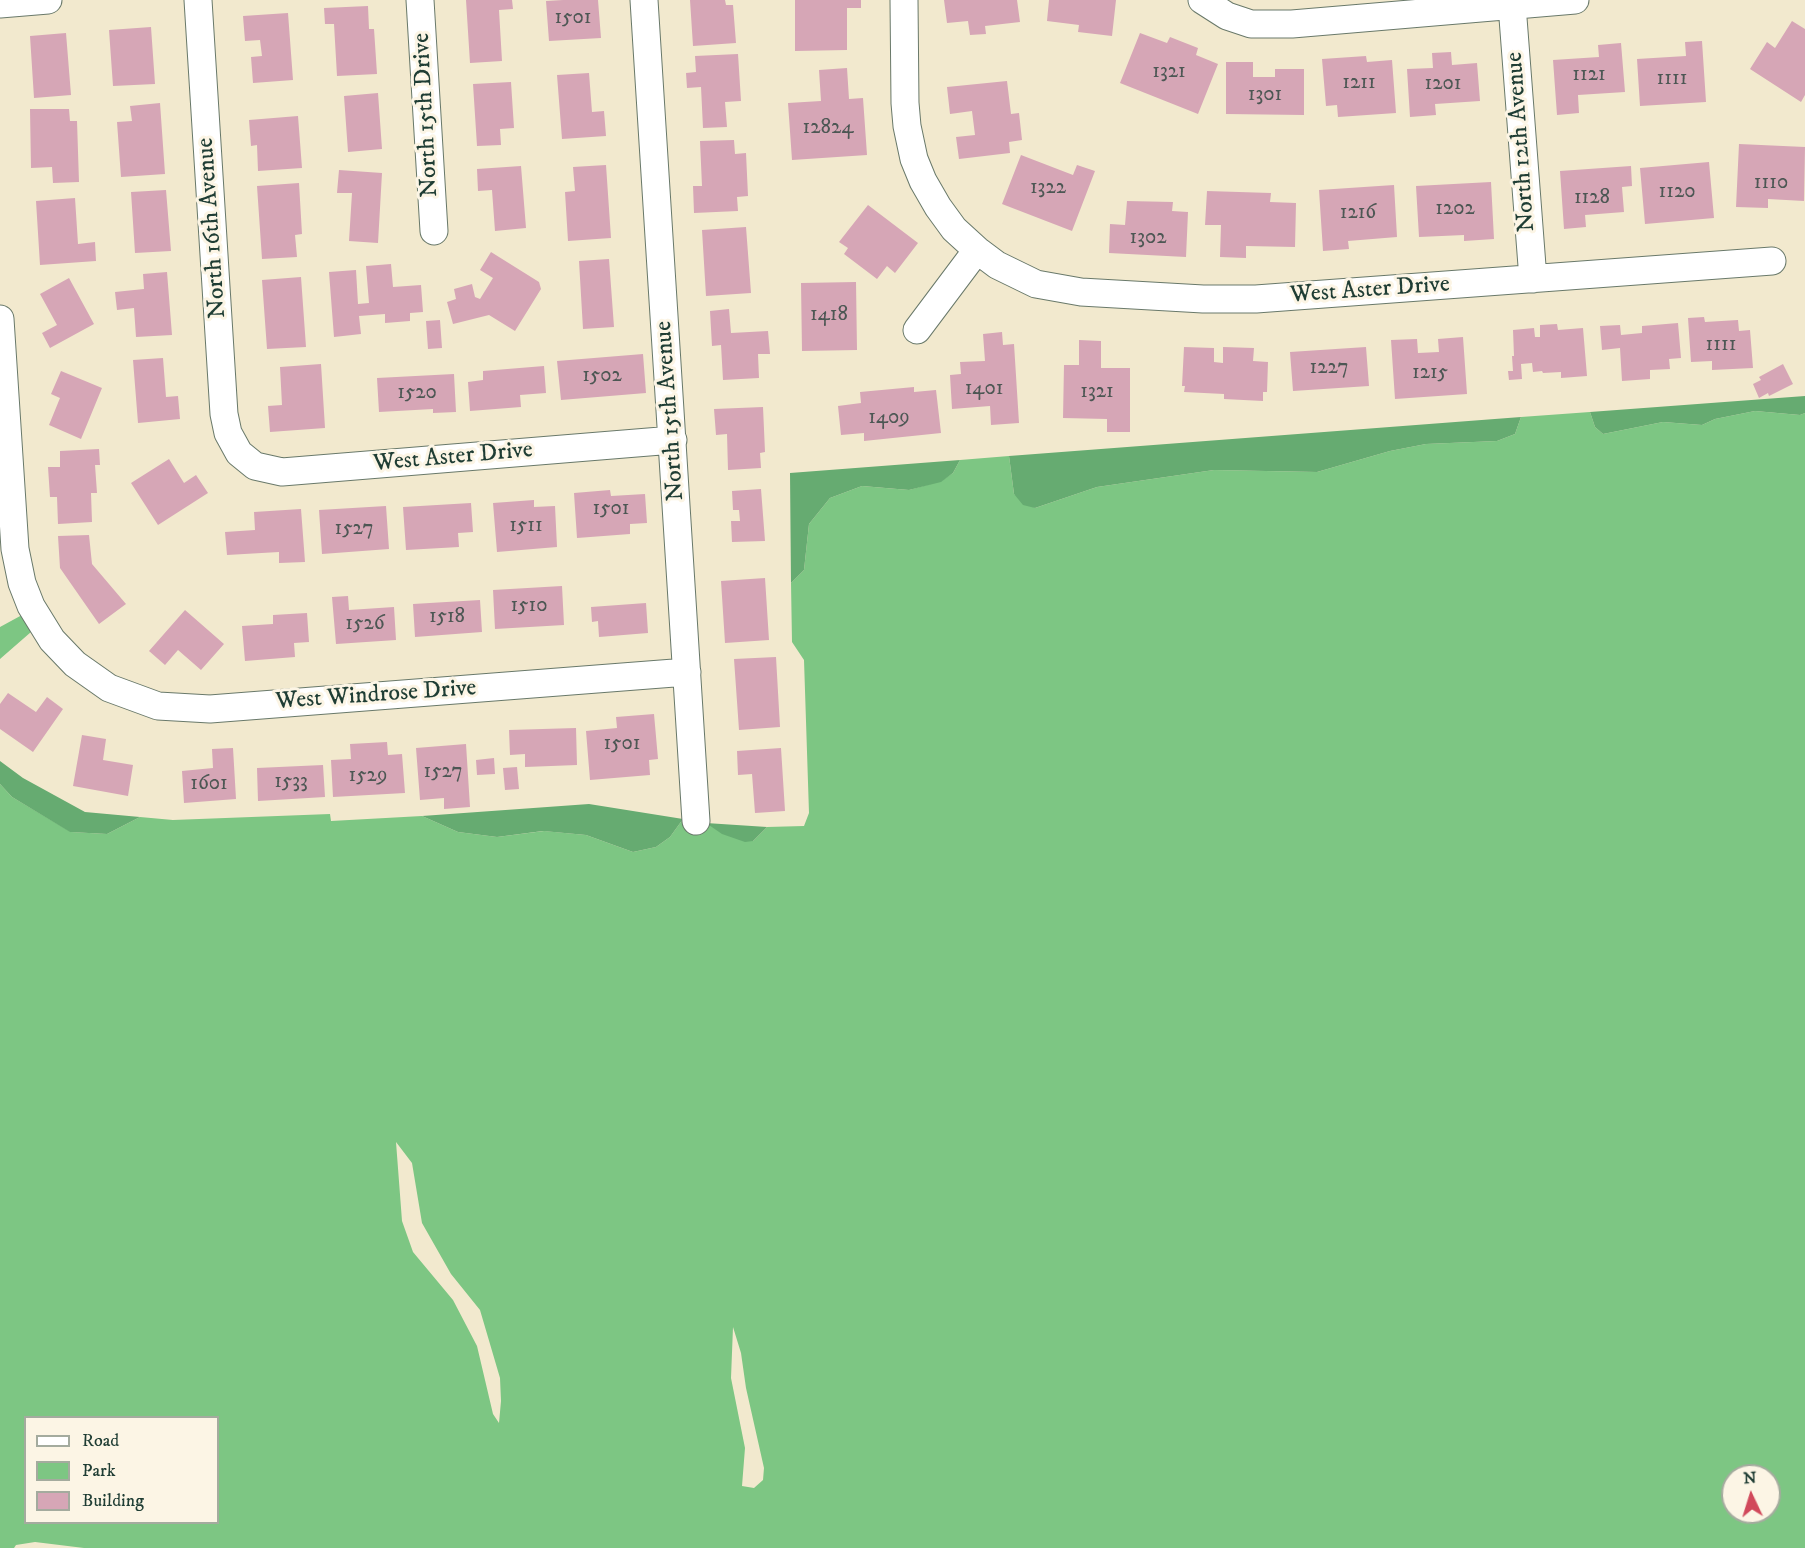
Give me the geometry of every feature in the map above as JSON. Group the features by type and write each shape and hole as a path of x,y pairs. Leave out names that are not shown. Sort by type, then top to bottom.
{"street":[{"path":"0,4 48,0"},
{"name":"North 16th Avenue","path":"198,0 224,414 228,433 239,453"},
{"name":"North 15th Drive","path":"420,0 434,231"},
{"name":"North 15th Avenue","path":"644,0 696,821"},
{"name":"West Aster Drive","path":"904,0 907,126 914,159 923,181 954,229 977,250 997,265 1036,284 1081,292 1256,299 1772,261"},
{"path":"1202,0 1227,16 1251,24 1292,24 1575,0"},
{"name":"North 12th Avenue","path":"1512,5 1533,279"},
{"path":"917,330 977,250"},
{"name":"West Windrose Drive","path":"0,319 15,549 22,583 31,606 52,640 75,664 109,688 158,706 210,709 687,672"},
{"name":"West Aster Drive","path":"239,453 255,466 282,472 673,440"}],"green space":[{"path":"1805,396 1805,413 1800,415 1755,411 1715,419 1702,425 1663,422 1603,434 1595,427 1590,412"},
{"path":"1755,411 1800,415 1805,413 1805,1548 84,1548 35,1542 16,1545 14,1548 0,1548 0,784 12,797 71,832 107,834 140,817 173,820 330,814 331,821 422,816 458,832 497,837 544,831 586,835 633,852 656,847 670,837 683,819 706,823 753,841 767,827 804,826 809,813 804,660 792,642 791,583 804,570 809,524 830,498 862,486 909,490 941,481 953,473 960,460 1009,456 1014,494 1035,508 1097,487 1214,470 1317,472 1390,451 1426,444 1497,441 1515,434 1521,417 1590,412 1595,427 1603,434 1663,422 1702,425 1715,419","holes":["396,1142 412,1163 422,1223 451,1274 480,1310 500,1378 499,1423 493,1414 477,1346 453,1300 413,1252 402,1221","733,1327 741,1353 746,1388 764,1468 763,1480 754,1488 742,1486 745,1448 731,1378"]},
{"path":"1521,417 1515,434 1497,441 1426,444 1390,451 1317,472 1214,470 1097,487 1035,508 1023,505 1014,494 1009,456"},
{"path":"960,460 953,473 941,482 909,490 862,486 830,498 809,524 804,570 791,583 790,473"},
{"path":"22,615 31,632 0,659 0,627"},
{"path":"0,761 23,778 85,812 140,817 107,834 70,832 12,797 0,784"},
{"path":"589,804 683,819 670,837 656,847 633,852 586,835 543,831 497,837 458,832 422,816"},
{"path":"706,823 767,827 753,841 745,842 722,834"}],"building":[{"path":"466,0 512,0 513,9 499,10 502,61 470,63"},
{"path":"598,0 601,38 549,41 546,1"},
{"path":"690,0 725,0 726,5 733,5 736,43 693,46"},
{"path":"795,0 861,0 861,8 847,8 847,50 795,51"},
{"path":"944,0 1017,0 1020,22 985,26 986,34 970,35 968,21 947,23"},
{"path":"1049,0 1116,0 1112,36 1078,32 1079,25 1047,21"},
{"path":"368,6 369,29 374,29 377,74 337,76 334,24 325,24 324,8"},
{"path":"288,13 293,80 253,83 251,57 262,56 260,40 245,41 243,16"},
{"path":"1792,21 1805,29 1805,95 1801,102 1750,69 1767,42 1775,48"},
{"path":"151,27 155,84 113,86 109,30"},
{"path":"66,33 71,95 34,98 30,36"},
{"path":"1140,33 1167,43 1170,37 1198,48 1196,55 1218,64 1198,114 1120,83"},
{"path":"1702,41 1706,102 1640,106 1637,59 1686,56 1685,42"},
{"path":"1621,43 1625,92 1578,95 1579,113 1557,115 1553,60 1599,57 1598,45"},
{"path":"1451,52 1452,65 1477,63 1480,101 1435,104 1436,115 1410,117 1407,69 1433,68 1432,53"},
{"path":"738,54 741,101 725,102 727,127 703,128 701,87 687,88 686,73 696,72 695,56"},
{"path":"1366,56 1367,62 1392,60 1396,113 1338,117 1337,105 1326,106 1322,59"},
{"path":"1226,62 1253,62 1253,77 1275,77 1275,69 1304,69 1304,115 1226,114"},
{"path":"847,68 849,99 863,98 867,155 792,160 788,103 821,101 819,70"},
{"path":"589,73 592,112 604,111 606,136 562,139 557,75"},
{"path":"1007,81 1011,114 1019,113 1022,140 1009,142 1010,153 959,159 956,137 975,135 972,111 950,114 947,87"},
{"path":"511,82 514,128 500,129 501,145 477,146 473,84"},
{"path":"378,93 382,149 348,152 344,96"},
{"path":"160,103 165,174 121,177 117,122 132,121 130,106"},
{"path":"30,109 69,109 70,121 77,121 79,182 53,183 52,167 31,168"},
{"path":"298,116 302,168 258,171 257,145 251,146 249,120"},
{"path":"734,140 735,154 746,153 748,196 737,197 738,211 694,213 693,186 702,186 700,141"},
{"path":"1739,144 1805,147 1804,201 1768,199 1768,208 1736,207"},
{"path":"1021,155 1073,175 1077,165 1095,171 1072,231 1002,204"},
{"path":"1709,162 1714,218 1645,224 1640,168"},
{"path":"606,165 611,238 568,241 565,192 575,191 573,167"},
{"path":"521,166 526,228 495,231 492,190 478,191 477,169"},
{"path":"1631,166 1632,186 1622,187 1624,212 1585,215 1586,227 1564,229 1560,171"},
{"path":"339,170 382,173 378,243 349,241 352,193 337,193"},
{"path":"1491,182 1494,239 1464,241 1464,235 1419,237 1416,186"},
{"path":"299,183 302,234 295,235 297,257 262,259 257,186"},
{"path":"1394,185 1397,237 1348,241 1349,249 1323,251 1319,190"},
{"path":"166,190 171,251 135,253 131,192"},
{"path":"1207,191 1271,193 1270,202 1296,203 1295,247 1246,246 1246,258 1220,257 1221,225 1205,225"},
{"path":"75,198 78,244 95,242 96,261 40,265 36,201"},
{"path":"1127,201 1173,202 1172,211 1188,212 1186,257 1109,253 1110,224 1125,225"},
{"path":"868,205 918,243 895,273 887,266 877,279 844,254 848,248 839,242"},
{"path":"746,227 751,293 706,296 702,230"},
{"path":"491,252 539,282 541,289 515,331 489,315 453,324 447,302 456,299 454,289 472,284 475,297 480,299 493,278 480,270"},
{"path":"609,259 614,327 583,329 579,261"},
{"path":"391,264 393,287 421,285 423,312 410,313 410,321 385,323 385,314 359,316 361,334 334,337 329,272 356,270 358,304 369,303 366,266"},
{"path":"167,272 172,335 136,337 134,308 117,310 115,292 144,289 143,274"},
{"path":"301,277 306,347 267,349 262,280"},
{"path":"69,278 94,324 50,348 42,333 57,325 40,294"},
{"path":"856,282 857,350 802,351 801,283"},
{"path":"729,309 731,333 768,331 770,354 758,354 759,378 723,380 721,345 712,346 710,311"},
{"path":"1704,317 1705,322 1738,320 1739,331 1750,330 1753,368 1712,370 1712,361 1691,362 1688,318"},
{"path":"440,320 442,348 428,349 426,321"},
{"path":"1678,323 1681,358 1669,359 1670,369 1650,370 1650,379 1622,381 1620,348 1602,350 1600,326 1620,325 1621,335 1642,333 1642,326"},
{"path":"1557,324 1558,330 1583,328 1587,376 1561,378 1561,372 1533,372 1532,363 1521,364 1522,379 1509,380 1508,371 1513,371 1513,330 1534,328 1535,337 1540,337 1540,325"},
{"path":"1002,332 1003,345 1014,344 1019,423 991,425 990,406 952,409 950,375 961,374 960,362 985,361 983,334"},
{"path":"1463,337 1467,394 1395,399 1391,340 1417,339 1418,353 1439,352 1438,339"},
{"path":"1079,340 1101,341 1101,368 1130,368 1130,432 1107,432 1107,419 1063,418 1064,365 1079,365"},
{"path":"1184,347 1214,348 1214,362 1223,363 1223,347 1254,348 1253,361 1268,362 1267,392 1263,392 1263,401 1224,399 1224,394 1184,392 1185,386 1182,386"},
{"path":"1366,347 1369,386 1293,391 1290,352"},
{"path":"643,354 646,393 561,400 557,361"},
{"path":"163,358 166,397 178,396 180,419 138,423 133,360"},
{"path":"321,364 325,428 270,432 268,406 282,405 280,367"},
{"path":"1783,364 1793,384 1769,396 1768,393 1759,398 1753,384 1761,380 1759,377"},
{"path":"544,366 546,393 520,395 521,407 470,411 468,382 483,380 483,371"},
{"path":"61,371 102,388 81,439 49,425 60,398 51,394"},
{"path":"454,374 456,412 433,413 433,409 379,412 377,378"},
{"path":"914,387 914,392 936,390 941,433 864,441 864,433 841,435 838,406 861,403 860,392"},
{"path":"763,407 765,452 760,453 761,468 728,470 727,434 716,435 714,409"},
{"path":"99,449 100,465 95,465 97,493 91,493 92,522 58,524 57,497 50,497 48,467 60,467 60,451"},
{"path":"169,459 184,483 196,475 208,493 158,525 131,483"},
{"path":"761,489 765,541 732,542 731,521 740,521 739,510 733,510 732,491"},
{"path":"610,490 611,496 645,494 647,523 630,524 630,534 577,538 574,493"},
{"path":"534,500 534,507 555,506 557,547 497,552 493,503"},
{"path":"471,503 473,532 458,533 459,547 406,550 403,507"},
{"path":"386,506 389,549 322,554 319,510"},
{"path":"301,509 305,562 279,563 279,552 227,555 225,532 255,530 254,512"},
{"path":"89,535 92,564 126,604 99,624 60,568 58,536"},
{"path":"765,578 769,640 725,643 721,581"},
{"path":"562,586 564,625 495,629 493,590"},
{"path":"348,596 349,610 394,607 396,640 336,644 332,597"},
{"path":"480,600 482,632 415,637 413,604"},
{"path":"646,603 648,633 599,637 598,621 592,622 591,607"},
{"path":"185,610 224,644 201,670 178,650 165,665 149,651"},
{"path":"307,613 309,642 294,643 295,657 245,661 242,626 273,624 273,615"},
{"path":"776,657 780,727 739,730 734,659"},
{"path":"8,693 36,712 47,697 63,709 33,752 0,729 0,704"},
{"path":"654,714 658,759 649,760 650,775 590,780 586,731 617,728 616,717"},
{"path":"576,728 577,765 525,767 525,754 510,755 509,730"},
{"path":"82,735 106,739 103,760 133,765 128,796 73,786"},
{"path":"387,742 388,755 402,754 405,793 333,797 331,760 351,759 350,744"},
{"path":"466,744 470,807 444,809 444,798 420,800 416,748"},
{"path":"233,748 236,799 184,803 182,771 213,768 212,749"},
{"path":"781,748 785,811 755,813 752,774 738,775 737,751"},
{"path":"494,758 495,774 477,775 476,760"},
{"path":"323,765 325,797 258,801 257,768"},
{"path":"517,767 519,789 505,790 503,768"}]}
